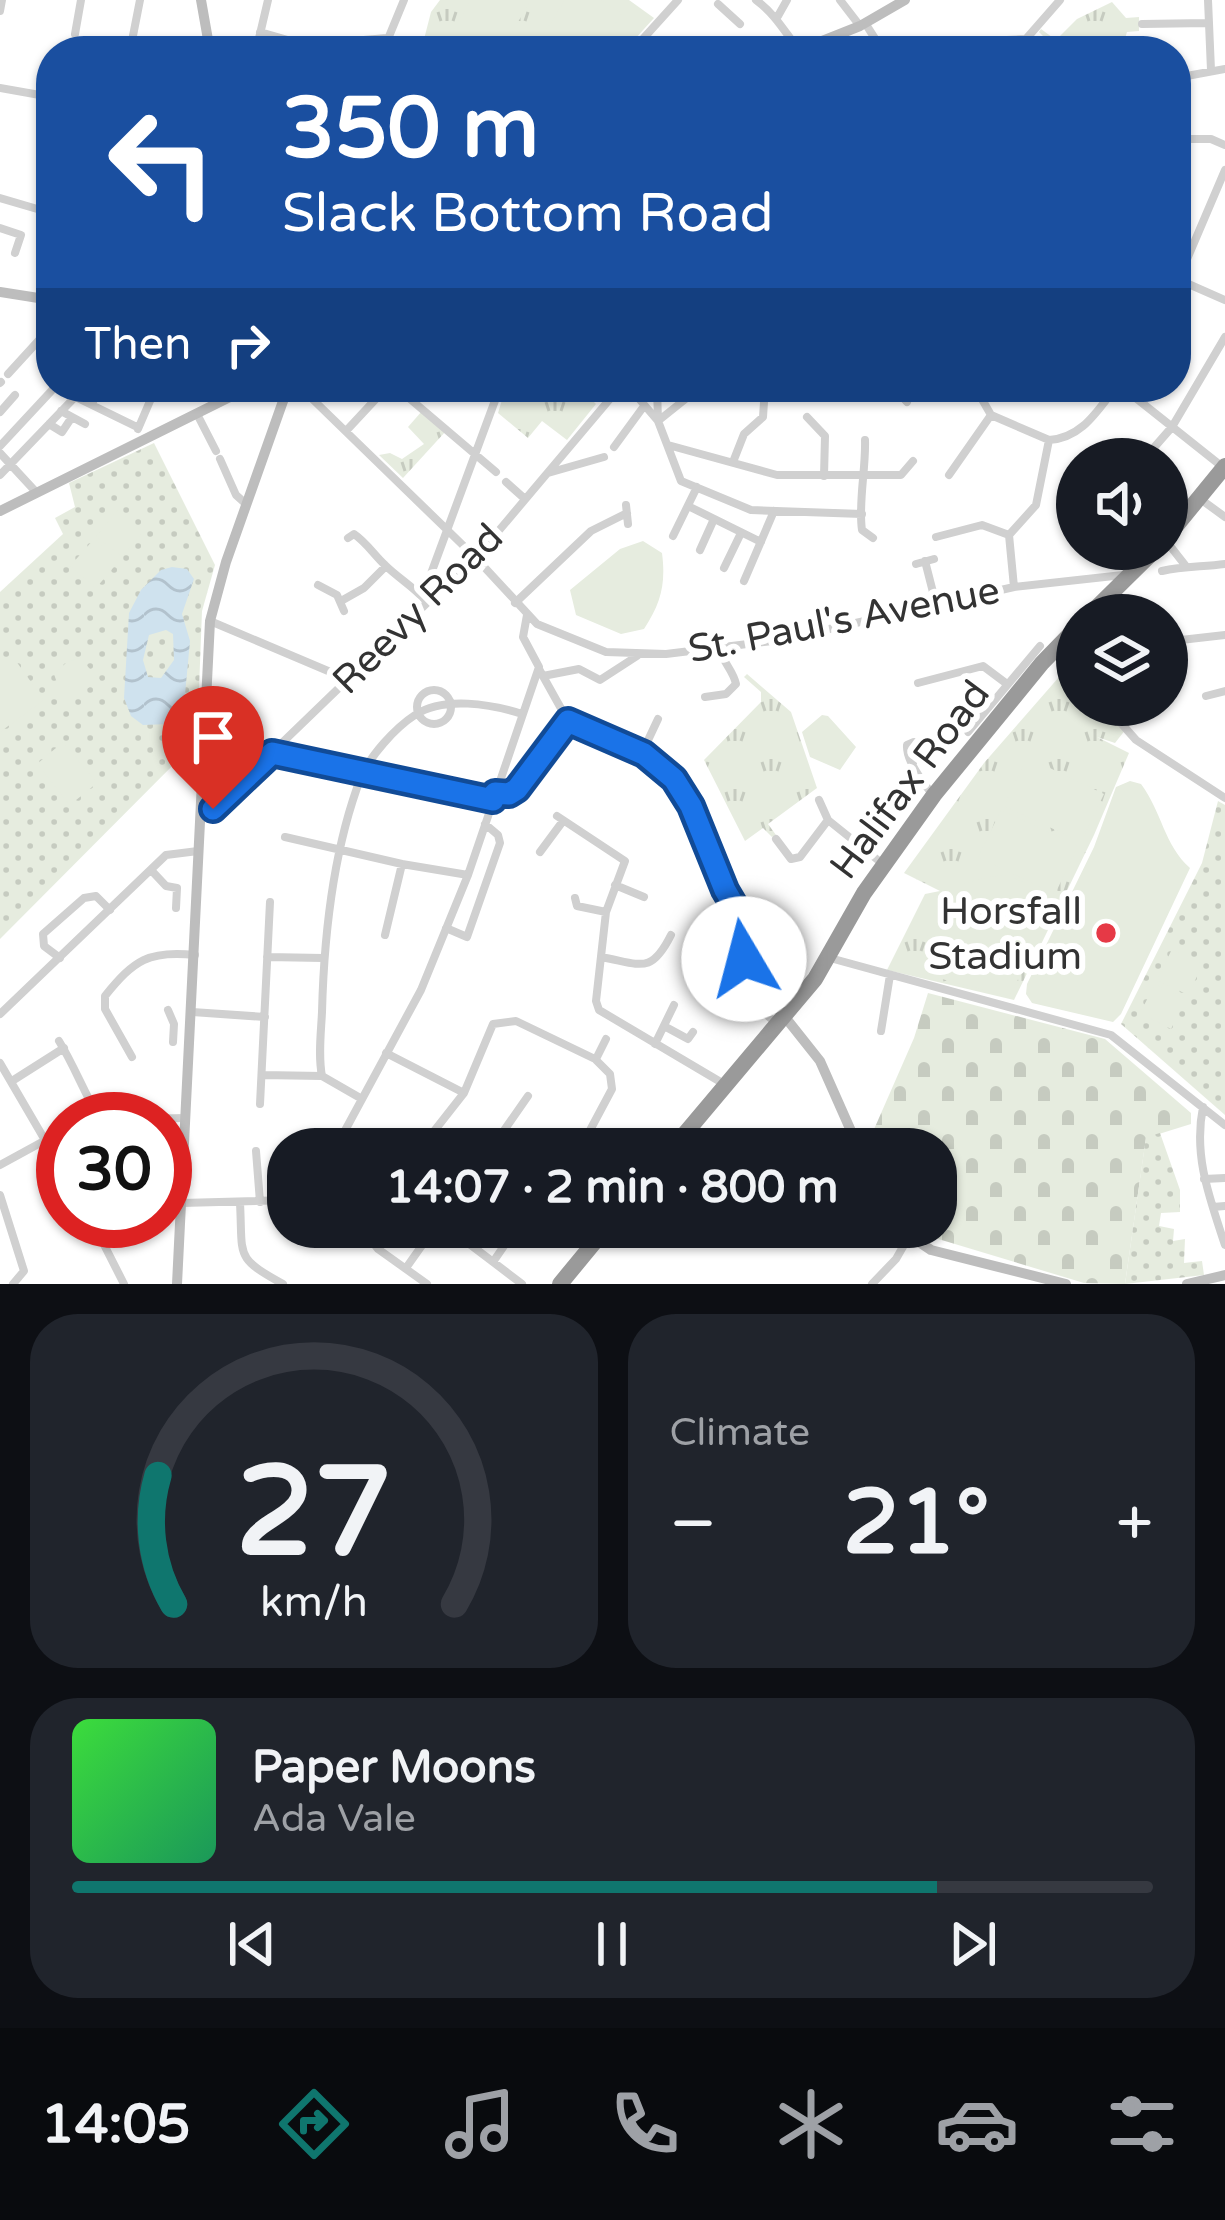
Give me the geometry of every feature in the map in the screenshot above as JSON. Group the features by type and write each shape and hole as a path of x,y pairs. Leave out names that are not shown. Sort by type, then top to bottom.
{"highway":[{"path":"1188,512 1224,466"},
{"path":"1110,594 1136,570"},
{"name":"Halifax Road","path":"689,1128 830,958 851,914 935,785 998,706 1056,648"},
{"path":"560,1284 590,1248"}],"street":[{"path":"0,10 2,0"},
{"path":"75,34 81,0"},
{"path":"133,36 140,0"},
{"path":"201,0 207,36"},
{"path":"259,36 268,0"},
{"path":"388,36 404,0"},
{"path":"646,36 678,0"},
{"path":"756,0 778,16 787,36"},
{"path":"778,16 787,0"},
{"path":"1029,36 1060,0"},
{"path":"1208,0 1211,70"},
{"path":"842,1 872,36"},
{"path":"846,36 901,1"},
{"path":"716,5 740,24"},
{"path":"1142,24 1208,23"},
{"path":"260,32 275,36"},
{"path":"1191,77 1225,69"},
{"path":"0,88 36,94"},
{"path":"1191,139 1225,145"},
{"path":"1191,249 1225,170"},
{"path":"0,198 36,209"},
{"path":"0,228 21,235 15,253"},
{"path":"1191,287 1225,300"},
{"path":"0,292 36,298"},
{"path":"1191,395 1225,337"},
{"path":"3,380 36,344"},
{"path":"0,412 15,395"},
{"path":"36,492 0,449 42,402"},
{"path":"0,475 70,402"},
{"path":"93,402 137,427 145,439"},
{"path":"137,427 150,402"},
{"path":"0,511 219,402"},
{"path":"187,1092 210,622 283,402"},
{"name":"St. Paul's Avenue","path":"316,402 475,556 527,615 579,644 637,656 720,649 781,640 1014,587 1132,574"},
{"path":"346,431 376,402"},
{"path":"415,402 496,472"},
{"path":"429,579 495,402"},
{"name":"Reevy Road","path":"201,813 213,809 475,556 607,402"},
{"path":"641,402 658,421 681,481 751,510 862,514"},
{"path":"657,402 658,421"},
{"path":"658,421 682,402"},
{"path":"733,462 745,434 763,417 764,402"},
{"path":"984,402 991,415 1049,440 1084,427 1106,402"},
{"path":"1139,402 1224,466"},
{"path":"1162,438 1187,402"},
{"path":"614,447 644,406"},
{"path":"61,412 85,424"},
{"path":"197,413 236,495 248,505"},
{"path":"949,475 991,415"},
{"path":"49,424 62,432 73,417"},
{"path":"807,417 825,436 824,476"},
{"path":"738,422 745,434"},
{"path":"865,440 862,530 873,538"},
{"path":"1014,587 1009,535 1036,505 1049,440"},
{"path":"668,445 777,475 901,475 913,460"},
{"path":"547,474 604,457"},
{"path":"506,482 525,499"},
{"path":"674,536 697,487"},
{"path":"1199,498 1225,517"},
{"path":"688,506 761,542"},
{"path":"744,580 774,511"},
{"path":"793,511 796,523"},
{"path":"515,603 592,531 627,514"},
{"path":"700,550 715,519"},
{"path":"936,537 982,525 1009,535"},
{"path":"724,568 741,532"},
{"path":"348,538 355,534 369,544 426,601"},
{"path":"925,561 936,604"},
{"path":"1188,566 1225,564"},
{"path":"318,585 342,606 386,566"},
{"path":"527,615 522,629 526,643 568,721 642,753 668,772 685,793 725,890 759,948 798,1000"},
{"path":"210,622 347,680"},
{"path":"526,643 526,635 537,623"},
{"path":"1188,639 1225,635"},
{"path":"968,733 998,706 1007,684 1040,646"},
{"path":"705,697 726,694 736,684 720,649"},
{"path":"541,672 580,669 600,680 637,656"},
{"path":"918,683 983,666 1007,684"},
{"path":"346,1128 421,990 541,672"},
{"path":"322,1076 323,958 341,849 362,774 417,712 421,696 430,690 446,695 451,706 448,716 434,724 417,712"},
{"path":"1205,696 1225,692"},
{"path":"417,712 485,705 522,714"},
{"path":"642,753 658,719"},
{"path":"203,737 362,774 494,796 517,789 568,721"},
{"path":"1124,726 1136,740 1225,798"},
{"path":"913,766 935,785"},
{"path":"820,800 828,820 884,865"},
{"path":"540,852 560,818 625,861 606,912 598,1010 725,1084"},
{"path":"776,839 790,859 800,857 828,820"},
{"path":"446,928 467,938 473,927 500,843 485,824"},
{"path":"285,837 402,865 468,875"},
{"path":"0,1014 166,855 199,851"},
{"path":"385,934 402,865"},
{"path":"151,870 166,886 178,883 176,908"},
{"path":"615,885 644,897"},
{"path":"60,958 44,946 43,934 83,898 96,896 110,910"},
{"path":"574,898 577,906 606,912"},
{"path":"260,1104 270,902"},
{"path":"601,957 649,965 658,960 670,935"},
{"path":"710,998 759,948"},
{"path":"133,1057 105,1009 105,996 146,956 195,955"},
{"path":"267,957 323,958"},
{"path":"830,958 1112,1035 1225,1125"},
{"path":"881,1031 890,975"},
{"path":"655,1044 674,1005"},
{"path":"755,1005 781,1021 820,1060 850,1128"},
{"path":"168,1010 175,1030 173,1042"},
{"path":"192,1012 265,1017"},
{"path":"436,1128 464,1093 493,1024 516,1022 596,1059 610,1074 612,1089 591,1128"},
{"path":"664,1026 688,1039 693,1032"},
{"path":"175,1030 190,1031"},
{"path":"596,1059 606,1039"},
{"path":"12,1081 62,1044 83,1092"},
{"path":"386,1053 464,1093"},
{"path":"0,1063 36,1126"},
{"path":"262,1075 322,1076 362,1099"},
{"path":"506,1128 528,1096"},
{"path":"1203,1107 1198,1131 1204,1179 1225,1244"},
{"path":"0,1165 36,1145"},
{"path":"256,1151 260,1202"},
{"path":"1204,1179 1225,1178"},
{"path":"0,1195 24,1270 13,1284"},
{"path":"192,1203 267,1202"},
{"path":"240,1203 243,1258 283,1284"},
{"path":"1213,1207 1225,1206"},
{"path":"106,1248 124,1284"},
{"path":"177,1284 179,1248"},
{"path":"377,1248 427,1284"},
{"path":"406,1268 420,1248"},
{"path":"475,1248 522,1284"},
{"path":"493,1262 503,1248"},
{"path":"872,1284 884,1279 902,1248"},
{"path":"927,1248 1021,1279 1066,1284"},
{"path":"1187,1284 1225,1275"}],"green space":[{"path":"440,0 629,0 654,18 638,36 425,36 431,12"},
{"path":"471,0 531,0 510,36 451,34"},
{"path":"565,0 601,0 622,13 607,36 542,36"},
{"path":"1112,2 1126,18 1139,17 1139,31 1126,36 1060,36 1077,19"},
{"path":"501,402 596,404 567,440 542,421 528,438 498,413"},
{"path":"422,411 446,431 403,478 379,455 390,453 402,459 424,444 408,427"},
{"path":"154,443 215,565 202,611 197,741 0,939 0,592 63,534 55,518 75,507 69,483"},
{"path":"118,510 143,532 122,557 96,536"},
{"path":"94,539 119,561 96,588 70,566"},
{"path":"643,541 662,553 663,574 658,602 644,629 621,634 576,615 570,590 620,549"},
{"path":"80,658 100,680 64,704 54,674"},
{"path":"16,661 44,700 0,732 0,672"},
{"path":"747,674 791,712 817,788 768,824 776,835 772,837 763,828 745,841 704,760 761,702 761,692 744,677"},
{"path":"1056,680 1056,726 1126,729 1115,743 1097,737 1129,753 1014,1000 887,970 925,894 940,891 904,873 984,763"},
{"path":"822,715 856,747 840,770 810,757 802,732"},
{"path":"63,742 97,783 70,805 37,764"},
{"path":"1027,757 1104,794 1081,842 1004,806"},
{"name":"Horsfall Stadium","path":"1130,781 1141,784 1174,849 1190,868 1113,1022 1032,1003 1027,984 1094,847 1116,787"},
{"path":"1218,801 1225,805 1225,1115 1121,1024 1202,863"},
{"path":"1001,810 1078,846 1055,894 978,857"},
{"path":"1002,875 1024,883 1043,907 1038,939 1013,990 1008,996 934,977 927,938 942,901 964,884"},
{"path":"1172,949 1203,964 1188,995 1157,980"},
{"path":"1155,984 1186,999 1171,1029 1140,1013"},
{"path":"928,993 1105,1039 1191,1113 1191,1124 1146,1138 1125,1284 1084,1283 957,1245 957,1128 875,1128"},
{"path":"1160,1133 1180,1190 1180,1212 1161,1213 1159,1226 1174,1229 1173,1241 1185,1239 1184,1263 1202,1261 1204,1275 1125,1284 1146,1137"}],"water":[{"path":"187,569 194,579 182,614 190,641 184,705 169,724 143,725 131,716 124,698 129,613 141,590 161,570","holes":["166,630 173,634 174,660 161,678 148,677 143,660 149,635"]}],"place":[{"name":"Horsfall Stadium","path":"1106,933"}],"route":[{"path":"213,809 272,753 493,800 495,793 517,789 568,721 644,754 685,793 725,890 759,948 744,959"}]}
